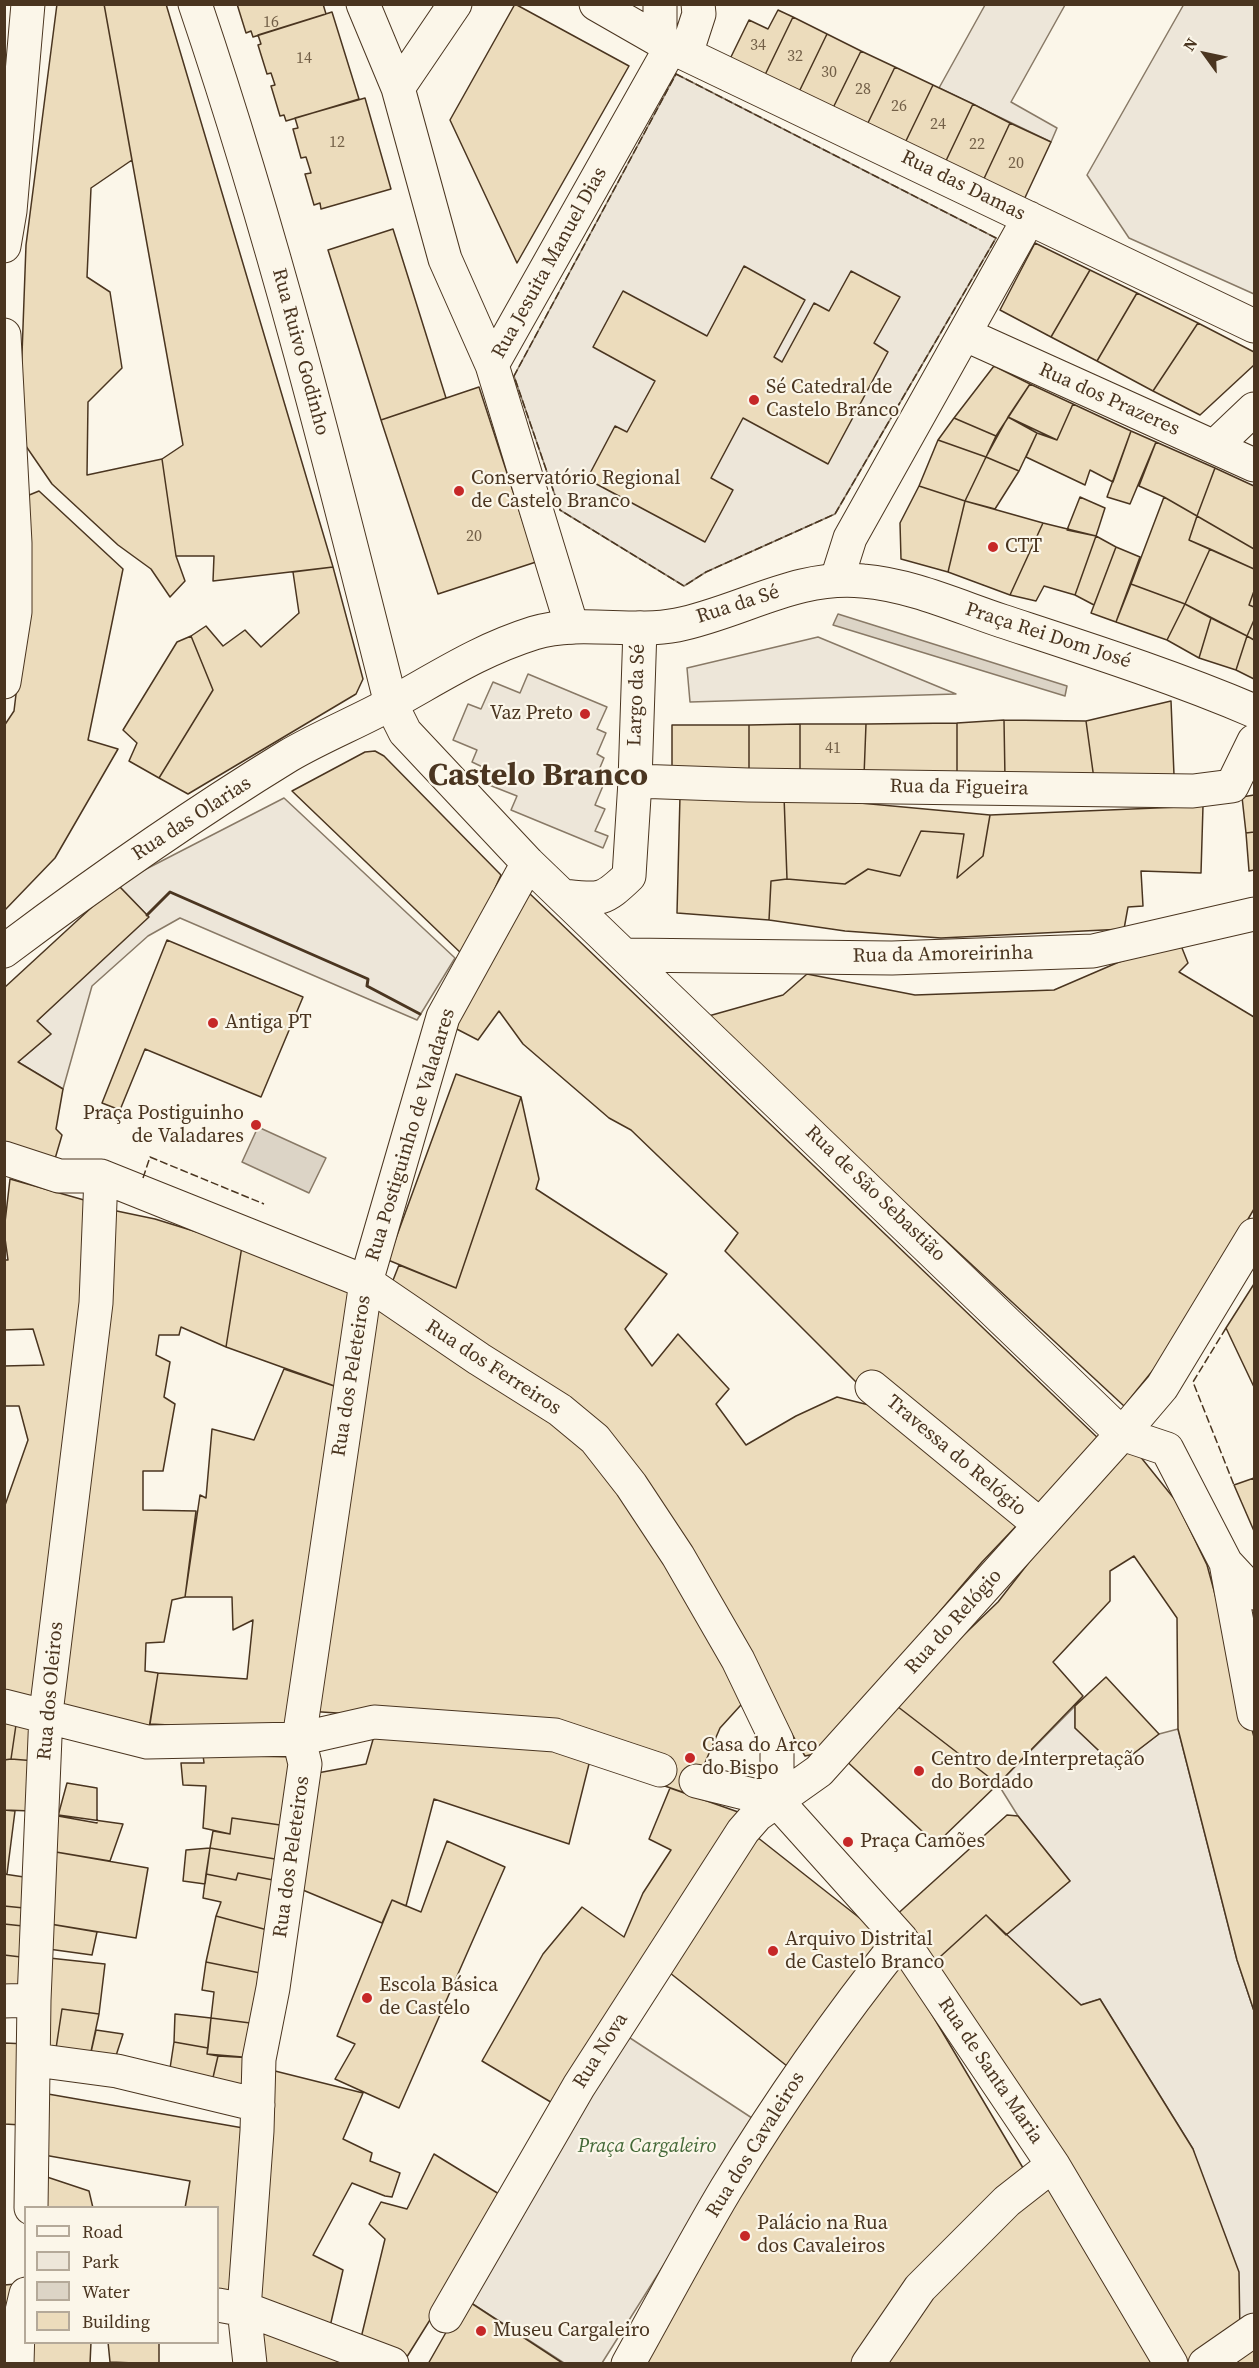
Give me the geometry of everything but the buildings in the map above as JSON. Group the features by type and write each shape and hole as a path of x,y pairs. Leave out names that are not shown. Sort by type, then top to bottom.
{"street":[{"path":"4,246 10,211 28,4"},
{"name":"Rua Ruivo Godinho","path":"195,4 270,242 308,374 391,704"},
{"path":"363,4 398,88 445,259 492,365"},
{"path":"398,88 455,4"},
{"name":"Rua das Damas","path":"596,4 672,47 1254,326"},
{"path":"660,4 672,47"},
{"name":"Rua Jesuita Manuel Dias","path":"572,627 492,365 672,47 699,14 698,4"},
{"path":"837,579 850,538 1029,218"},
{"name":"Rua dos Prazeres","path":"963,334 1254,465"},
{"path":"4,335 15,543 15,612 9,666 4,682"},
{"path":"1215,447 1254,409"},
{"name":"Rua da Sé","path":"640,628 680,624 797,586 837,579"},
{"name":"Praça Rei Dom José","path":"837,579 888,584 919,593 1139,666 1254,711"},
{"name":"Largo da Sé","path":"391,704 483,651 538,632 572,627 640,628 635,781 628,876 612,893 595,900 565,896"},
{"path":"391,704 405,732 528,862 565,896"},
{"name":"Rua das Olarias","path":"4,951 94,883 290,755 391,704"},
{"name":"Rua da Figueira","path":"635,781 748,785 1193,790 1232,786 1254,741"},
{"name":"Rua Postiguinho de Valadares","path":"366,1281 443,1017 528,862"},
{"name":"Rua de São Sebastião","path":"565,896 1122,1434 1167,1449 1226,1563 1254,1593"},
{"name":"Rua da Amoreirinha","path":"627,955 892,958 1093,951 1254,914"},
{"name":"Rua dos Ferreiros","path":"4,1158 58,1176 101,1176 366,1281 479,1359 560,1410 595,1439 631,1485 678,1556 738,1659 777,1741 777,1802"},
{"name":"Rua dos Oleiros","path":"31,2206 34,2060 19,2000 46,1718 96,1303 101,1176"},
{"path":"1122,1434 1162,1387 1254,1236"},
{"name":"Rua dos Peleteiros","path":"250,2364 231,2307 258,2105 259,2059 273,1988 305,1764 299,1739 366,1281"},
{"name":"Travessa do Relógio","path":"872,1387 1040,1525"},
{"name":"Rua do Relógio","path":"777,1802 819,1772 1122,1434"},
{"path":"1226,1563 1254,1714"},
{"path":"4,1707 147,1742 299,1739 374,1722 473,1727 555,1735 660,1770"},
{"path":"696,1781 777,1802"},
{"name":"Rua de Santa Maria","path":"777,1802 901,1939 1053,2165 1171,2364"},
{"name":"Rua Nova","path":"446,2316 533,2163 654,1967 743,1831 757,1815 777,1802"},
{"name":"Rua dos Cavaleiros","path":"628,2364 726,2189 797,2078 837,2020 901,1939"},
{"path":"34,2060 117,2072 258,2105"},
{"path":"868,2364 920,2288 1007,2201 1053,2165"},
{"path":"4,2277 24,2276"},
{"path":"17,2364 18,2328 24,2302"},
{"path":"231,2307 392,2364"},
{"path":"1205,2364 1254,2330"}],"green space":[{"path":"1184,4 1254,5 1254,294 1129,238 1087,175"},
{"path":"985,5 1065,5 1011,102 1057,128 1051,142 939,88"},
{"path":"676,74 996,238 835,514 706,572 684,586 560,510 514,376"},
{"path":"818,637 956,694 690,702 687,668"},
{"path":"528,674 607,707 597,729 606,733 597,754 604,758 596,777 605,781 595,805 605,809 595,831 608,836 603,848 511,810 517,796 484,783 489,770 472,762 477,750 453,740 468,704 481,709 493,682 520,693"},
{"path":"284,798 455,958 417,1020 180,918 148,936 92,986 63,1089 18,1062 51,1034 37,1021 147,915 117,884"},
{"path":"1075,1706 1075,1728 1116,1767 1159,1734 1178,1729 1237,1960 1254,2011 1254,2322 1240,2335 1193,2149 1100,1999 1081,2005 1006,1935 1070,1881 1018,1816 998,1784"},
{"name":"Praça Cargaleiro","path":"624,2034 755,2120 602,2363 564,2363 465,2299"}],"water":[{"path":"838,614 1067,686 1065,696 833,625"},
{"path":"258,1127 326,1158 309,1193 242,1162"}],"fence":[{"path":"676,74 996,238 835,514 706,572 684,586 560,510 514,376 676,74"},
{"path":"143,1178 150,1157 264,1204"},
{"path":"1226,1328 1193,1382 1234,1485"}],"wall":[{"path":"147,915 170,892 368,979 367,986 420,1014"}],"place":[{"name":"Sé Catedral de Castelo Branco","path":"754,400"},
{"name":"Conservatório Regional de Castelo Branco","path":"459,491"},
{"name":"CTT","path":"993,547"},
{"name":"Vaz Preto","path":"585,714"},
{"name":"Antiga PT","path":"213,1023"},
{"name":"Praça Postiguinho de Valadares","path":"256,1125"},
{"name":"Casa do Arco do Bispo","path":"690,1758"},
{"name":"Centro de Interpretação do Bordado","path":"919,1771"},
{"name":"Praça Camões","path":"848,1842"},
{"name":"Arquivo Distrital de Castelo Branco","path":"773,1951"},
{"name":"Escola Básica de Castelo","path":"367,1998"},
{"name":"Palácio na Rua dos Cavaleiros","path":"745,2236"},
{"name":"Museu Cargaleiro","path":"481,2331"}],"district":[{"name":"Castelo Branco","path":"538,777"}]}
